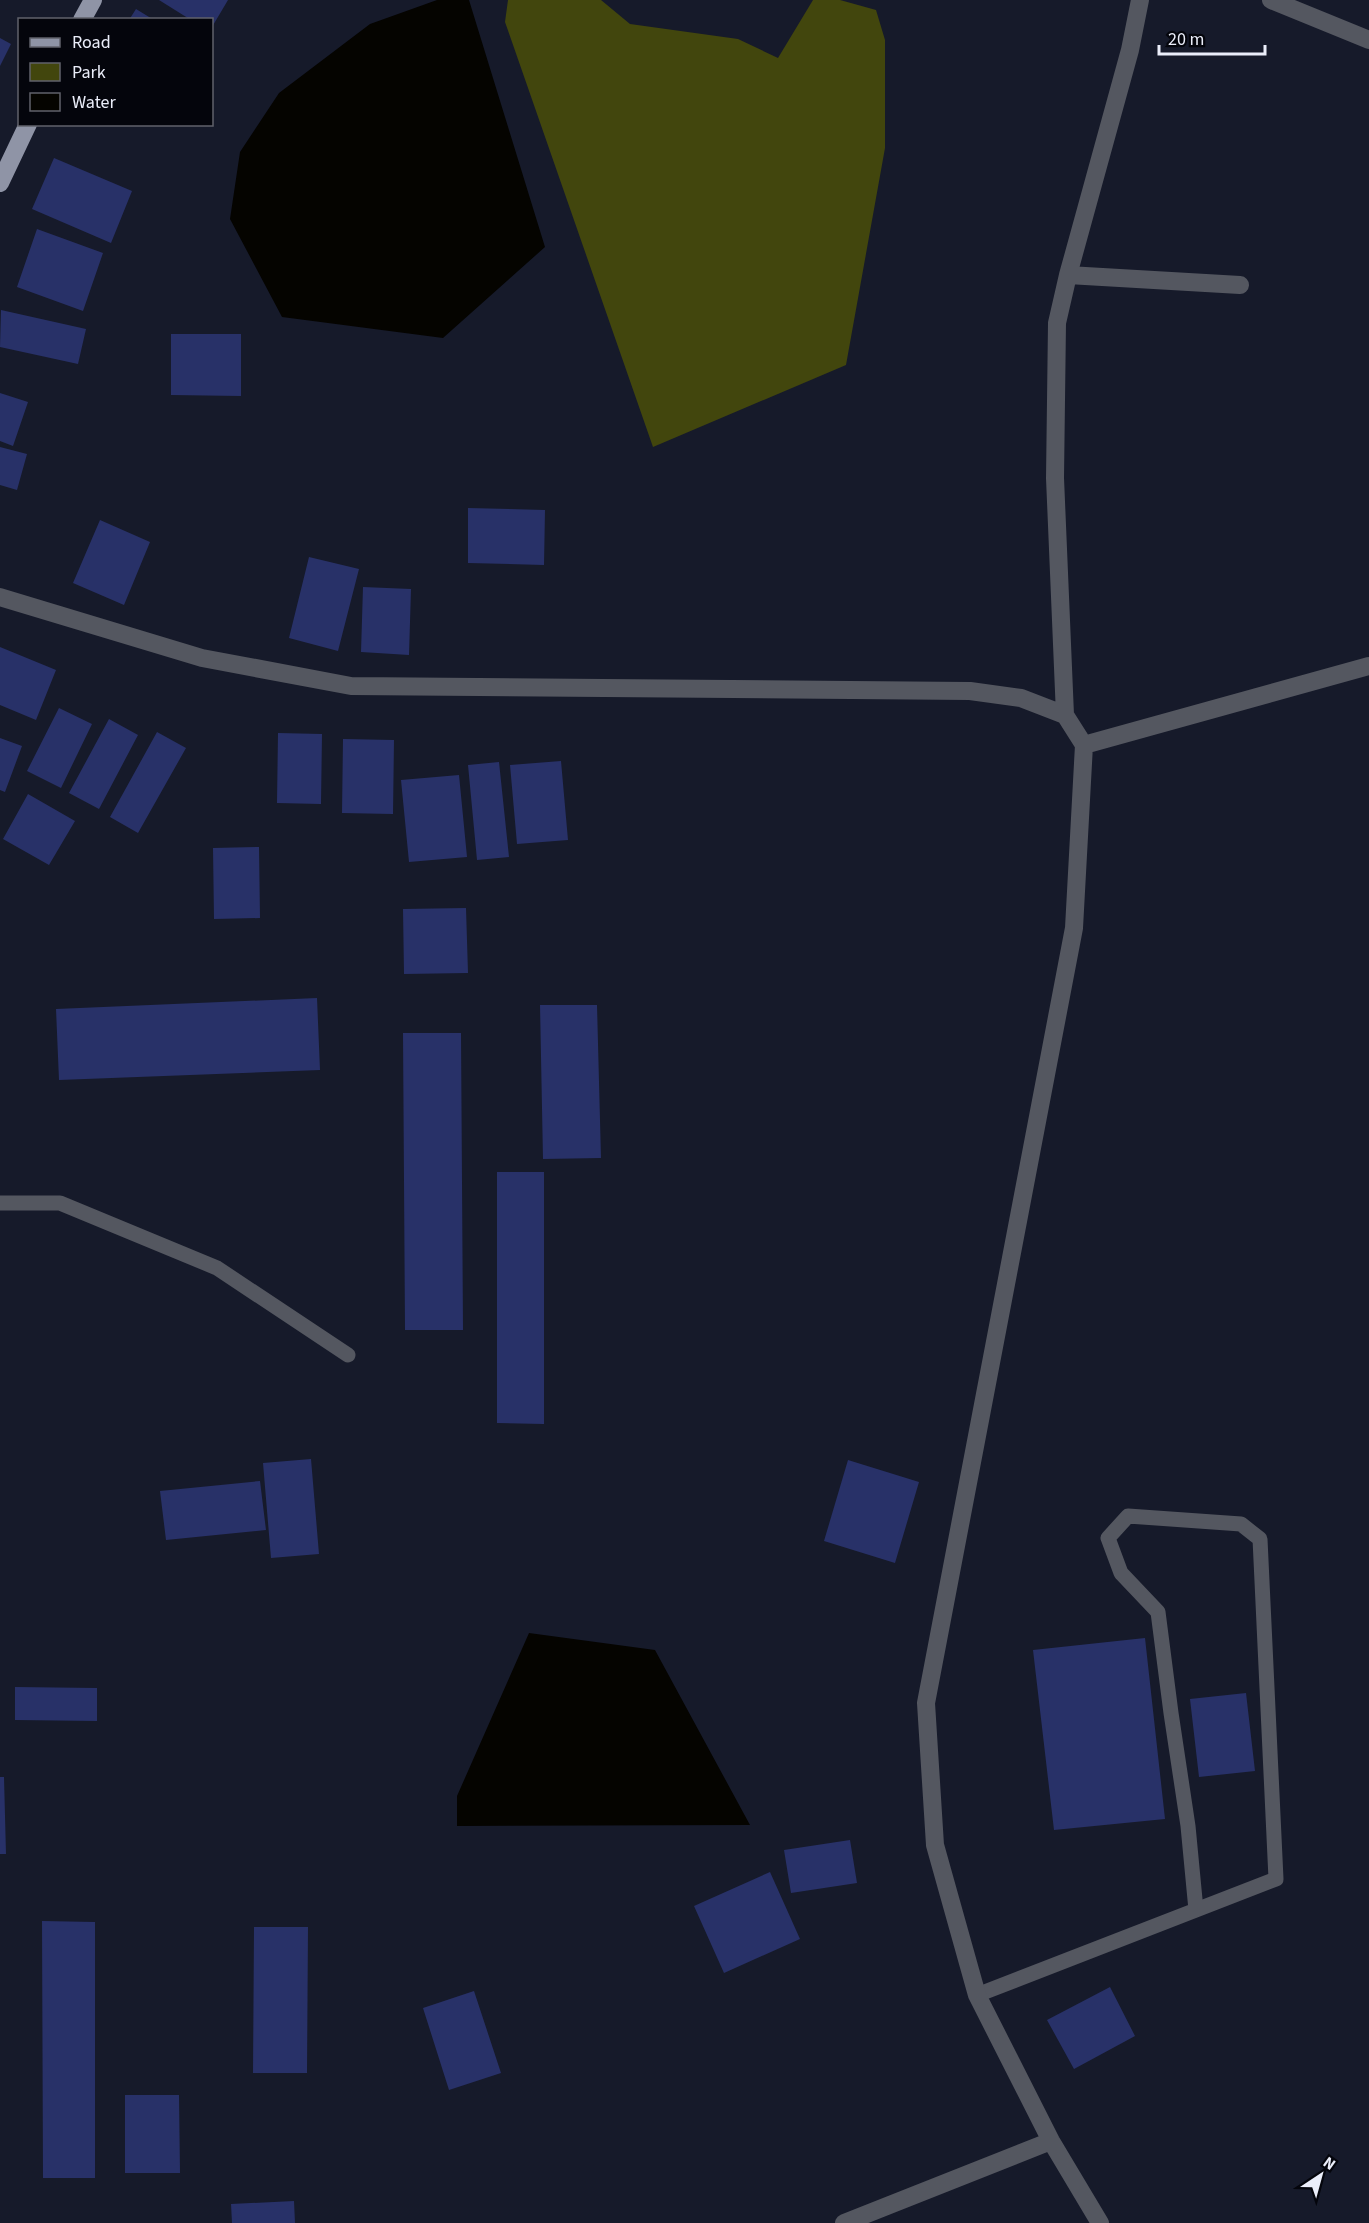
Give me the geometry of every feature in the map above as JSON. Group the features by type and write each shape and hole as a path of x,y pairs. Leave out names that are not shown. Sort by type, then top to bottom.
{"main road":[{"path":"83,18 93,0"},
{"path":"0,183 27,126"}],"street":[{"path":"1100,2223 1052,2141 977,1995 935,1845 926,1703 1074,928 1084,745 1065,715 1055,478 1057,323 1130,50 1140,0"},
{"path":"1270,0 1369,39"},
{"path":"1068,275 1240,285"},
{"path":"0,597 202,658 351,686 970,691 1021,698 1065,715"},
{"path":"1084,745 1369,666"},
{"path":"844,2223 1052,2141"}],"lane":[{"path":"0,1203 60,1203 217,1268 348,1355"},
{"path":"977,1995 1196,1910 1276,1878 1260,1539 1241,1524 1128,1516 1108,1538 1121,1573 1158,1612 1188,1826 1196,1910"}],"green space":[{"path":"508,0 601,0 630,24 738,39 778,58 813,0 840,0 876,10 885,40 885,148 846,365 653,447 505,22"}],"water":[{"path":"437,0 469,0 545,247 443,338 282,317 230,219 240,152 279,93 370,24"},
{"path":"529,1633 655,1650 750,1825 457,1826 457,1796"}],"building":[{"path":"159,0 228,0 213,25 213,18 188,18"},
{"path":"136,9 151,18 130,18"},
{"path":"0,38 11,44 0,66"},
{"path":"54,158 132,191 111,243 32,209"},
{"path":"37,229 103,253 83,311 17,287"},
{"path":"1,310 86,329 78,364 0,347"},
{"path":"171,334 241,334 241,396 171,395"},
{"path":"0,393 28,402 13,446 0,441"},
{"path":"0,447 27,454 17,490 0,485"},
{"path":"468,508 545,510 544,565 468,563"},
{"path":"100,520 150,542 124,605 73,583"},
{"path":"309,557 359,569 338,651 289,638"},
{"path":"363,587 411,589 409,655 361,652"},
{"path":"0,647 56,670 36,720 0,705"},
{"path":"59,708 92,724 61,788 27,771"},
{"path":"109,719 138,735 99,809 69,793"},
{"path":"157,732 186,748 138,833 110,817"},
{"path":"278,733 322,734 321,804 277,803"},
{"path":"0,738 22,746 5,792 0,790"},
{"path":"343,739 394,740 393,814 342,813"},
{"path":"561,761 568,840 517,844 510,765"},
{"path":"499,762 509,857 477,860 468,765"},
{"path":"459,775 467,857 409,862 401,780"},
{"path":"28,794 75,821 49,865 3,839"},
{"path":"259,847 260,918 214,919 213,848"},
{"path":"466,908 468,973 404,974 403,909"},
{"path":"317,998 320,1070 59,1080 56,1009"},
{"path":"540,1005 597,1005 601,1158 543,1159"},
{"path":"403,1033 461,1033 463,1330 405,1330"},
{"path":"497,1172 544,1172 544,1424 497,1423"},
{"path":"311,1459 319,1554 271,1558 263,1463"},
{"path":"848,1460 919,1482 895,1563 824,1541"},
{"path":"260,1481 266,1530 166,1540 160,1491"},
{"path":"1145,1638 1165,1819 1054,1830 1033,1650"},
{"path":"15,1687 97,1688 97,1721 15,1720"},
{"path":"1246,1693 1255,1771 1199,1777 1190,1699"},
{"path":"0,1777 4,1777 6,1854 0,1854"},
{"path":"850,1840 857,1883 791,1893 784,1850"},
{"path":"770,1872 800,1939 724,1973 694,1906"},
{"path":"42,1921 95,1922 95,2178 43,2178"},
{"path":"254,1927 308,1927 307,2073 253,2073"},
{"path":"1110,1987 1135,2036 1074,2069 1047,2020"},
{"path":"474,1991 501,2073 449,2090 423,2008"},
{"path":"125,2095 179,2095 180,2173 125,2173"},
{"path":"294,2201 295,2223 232,2223 231,2204"}]}
